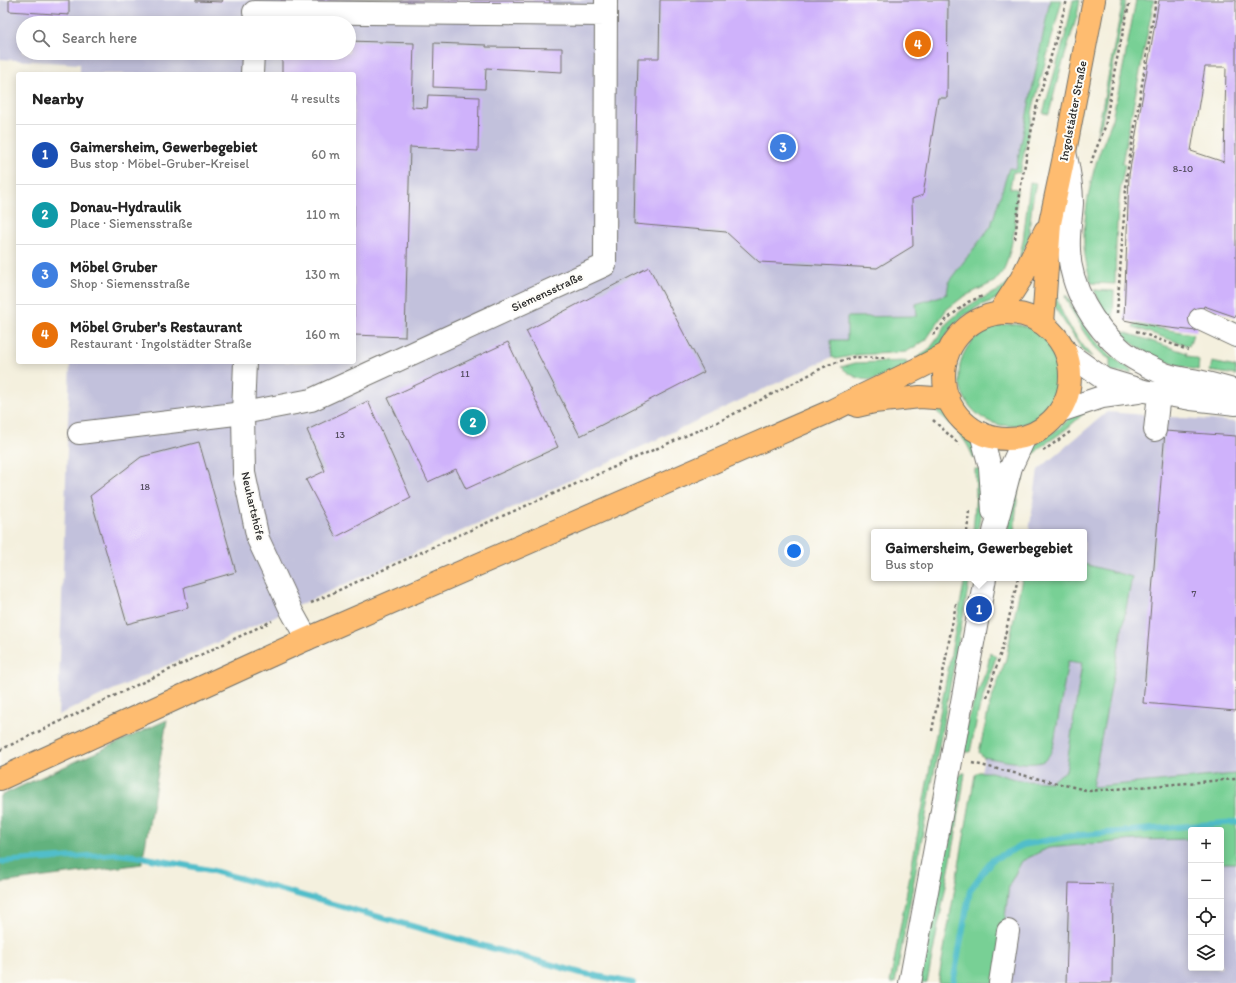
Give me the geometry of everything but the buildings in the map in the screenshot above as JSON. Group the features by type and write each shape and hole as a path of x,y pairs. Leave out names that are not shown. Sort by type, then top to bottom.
{"main road":[{"name":"Ingolstädter Straße","path":"1043,324 1050,223 1094,0"},
{"name":"Ingolstädter Straße","path":"999,313 1021,279 1050,223"},
{"path":"999,313 1015,313 1029,316 1043,324 1057,336 1066,352 1070,372 1068,393 1060,411 1050,422 1038,431 1025,437 1010,439 995,438 981,433 968,425 956,413 948,399 945,384 945,368 948,353 957,338 968,326 983,318 999,313"},
{"path":"0,779 308,639 831,411 870,391 913,372 948,353"},
{"path":"831,411 874,402 920,397 948,399"}],"street":[{"path":"254,12 606,8"},
{"name":"Siemensstraße","path":"243,412 311,400 605,265 606,8"},
{"path":"252,72 253,60"},
{"path":"1065,152 1069,170 1072,203 1069,228 1071,267 1077,289 1094,319 1108,337 1124,352 1146,366 1166,374 1236,391"},
{"path":"1200,319 1236,336"},
{"path":"1066,352 1104,379 1151,392 1236,404"},
{"name":"Neuhartshöfe","path":"245,364 243,412 244,474 258,539 292,612 308,639"},
{"path":"1060,411 1102,398 1151,392"},
{"path":"1151,392 1155,430"},
{"path":"79,433 243,412"},
{"path":"981,433 990,467 994,529"},
{"path":"994,529 1011,467 1025,437"},
{"path":"910,983 984,581"},
{"path":"1000,983 1008,931"}],"path":[{"path":"1015,240 1020,185 1035,112 1067,0"},
{"path":"1117,316 1127,174 1156,0"},
{"path":"931,337 947,319 968,302 990,293"},
{"path":"1131,330 1188,350"},
{"path":"0,750 450,539 724,419 828,365 853,357 888,358"},
{"path":"920,397 929,416 962,446"},
{"path":"967,529 970,510"},
{"path":"972,763 1090,791 1236,779"}],"shaded area":[{"path":"0,0 1050,0 1016,169 1009,168 991,226 949,281 947,294 916,304 917,316 848,317 847,340 831,340 832,357 501,513 58,715 70,364 356,364 356,72 80,72 80,64 0,59"},
{"path":"1107,412 1236,422 1236,983 942,983 973,808 1021,581 1087,581 1087,529 1029,529 1038,470"}],"green space":[{"path":"1050,0 1062,0 1034,104 1020,173 1013,172 1010,188 1017,189 1015,228 1004,270 994,282 963,297 946,310 926,340 906,352 856,355 836,359 832,357 831,340 847,340 847,317 917,316 916,304 947,294 949,281 991,226 1009,168 1016,169"},
{"path":"1073,0 1080,0 1077,16 1058,78 1049,114 1043,113 1067,29"},
{"path":"1123,0 1126,0 1102,122 1097,134"},
{"path":"1136,0 1154,0 1122,163 1125,165 1118,209 1115,284 1091,283 1084,247 1084,226 1087,203 1094,170 1111,123"},
{"path":"1030,182 1036,183 1028,241 1019,260 1023,241"},
{"path":"1011,279 1003,294 965,315 952,327 942,343 931,356 916,358 928,351 947,323 962,310 978,300 1000,290"},
{"path":"1094,290 1114,291 1113,326 1101,309 1101,304"},
{"path":"1065,296 1067,296 1093,338 1110,356 1130,369 1131,373 1113,372 1110,370 1110,359 1096,348 1083,331"},
{"path":"1054,297 1057,297 1062,312 1076,337 1092,357 1084,352 1057,311 1054,304"},
{"path":"1010,324 1030,328 1046,339 1057,355 1061,375 1057,395 1046,411 1030,422 1010,426 990,422 974,411 963,395 959,375 963,355 974,339 990,328"},
{"path":"1134,324 1193,334 1189,346 1133,327"},
{"path":"1121,331 1187,353 1186,355 1199,360 1198,370 1176,365 1156,357 1129,341 1120,334"},
{"path":"906,361 908,368 874,380 858,378 841,367 855,363"},
{"path":"1212,362 1236,367 1236,375 1210,371"},
{"path":"928,404 949,412 960,423 970,437 978,458 973,458 970,450 960,435"},
{"path":"1090,408 1065,430 1038,450 1028,463 1021,462 1032,447 1058,429 1069,419"},
{"path":"975,469 981,469 983,494 978,529 973,529 976,494"},
{"path":"1017,472 1024,475 1018,491 1014,529 1008,529 1008,514"},
{"path":"1087,565 1132,577 1092,787 1236,774 1236,863 1224,863 1224,827 1188,827 1188,839 1135,840 1048,848 1022,861 1009,885 997,983 938,983 975,775 978,772 991,772 1025,781 1050,782 1066,771 1082,663 1068,661 1054,743 1050,754 1045,760 1033,763 1024,763 983,757 979,752 990,704 1006,659 1021,581 1087,581"},
{"path":"964,581 969,581 895,983 890,983"},
{"path":"990,652 996,657 979,709 970,752 965,752 964,736 966,726 986,673"},
{"path":"167,720 142,864 0,883 0,796"},
{"path":"965,773 955,839 927,983 920,983 958,777"}],"waterway":[{"path":"953,983 970,890 992,860 1023,845 1071,836 1236,822"},
{"path":"0,862 118,854 210,870 581,973 633,983"}],"place":[{"name":"Möbel Gruber's Restaurant","path":"918,44"},
{"name":"Möbel Gruber","path":"783,147"},
{"name":"Donau-Hydraulik","path":"473,422"},
{"name":"Gaimersheim, Gewerbegebiet","path":"979,609"}]}
